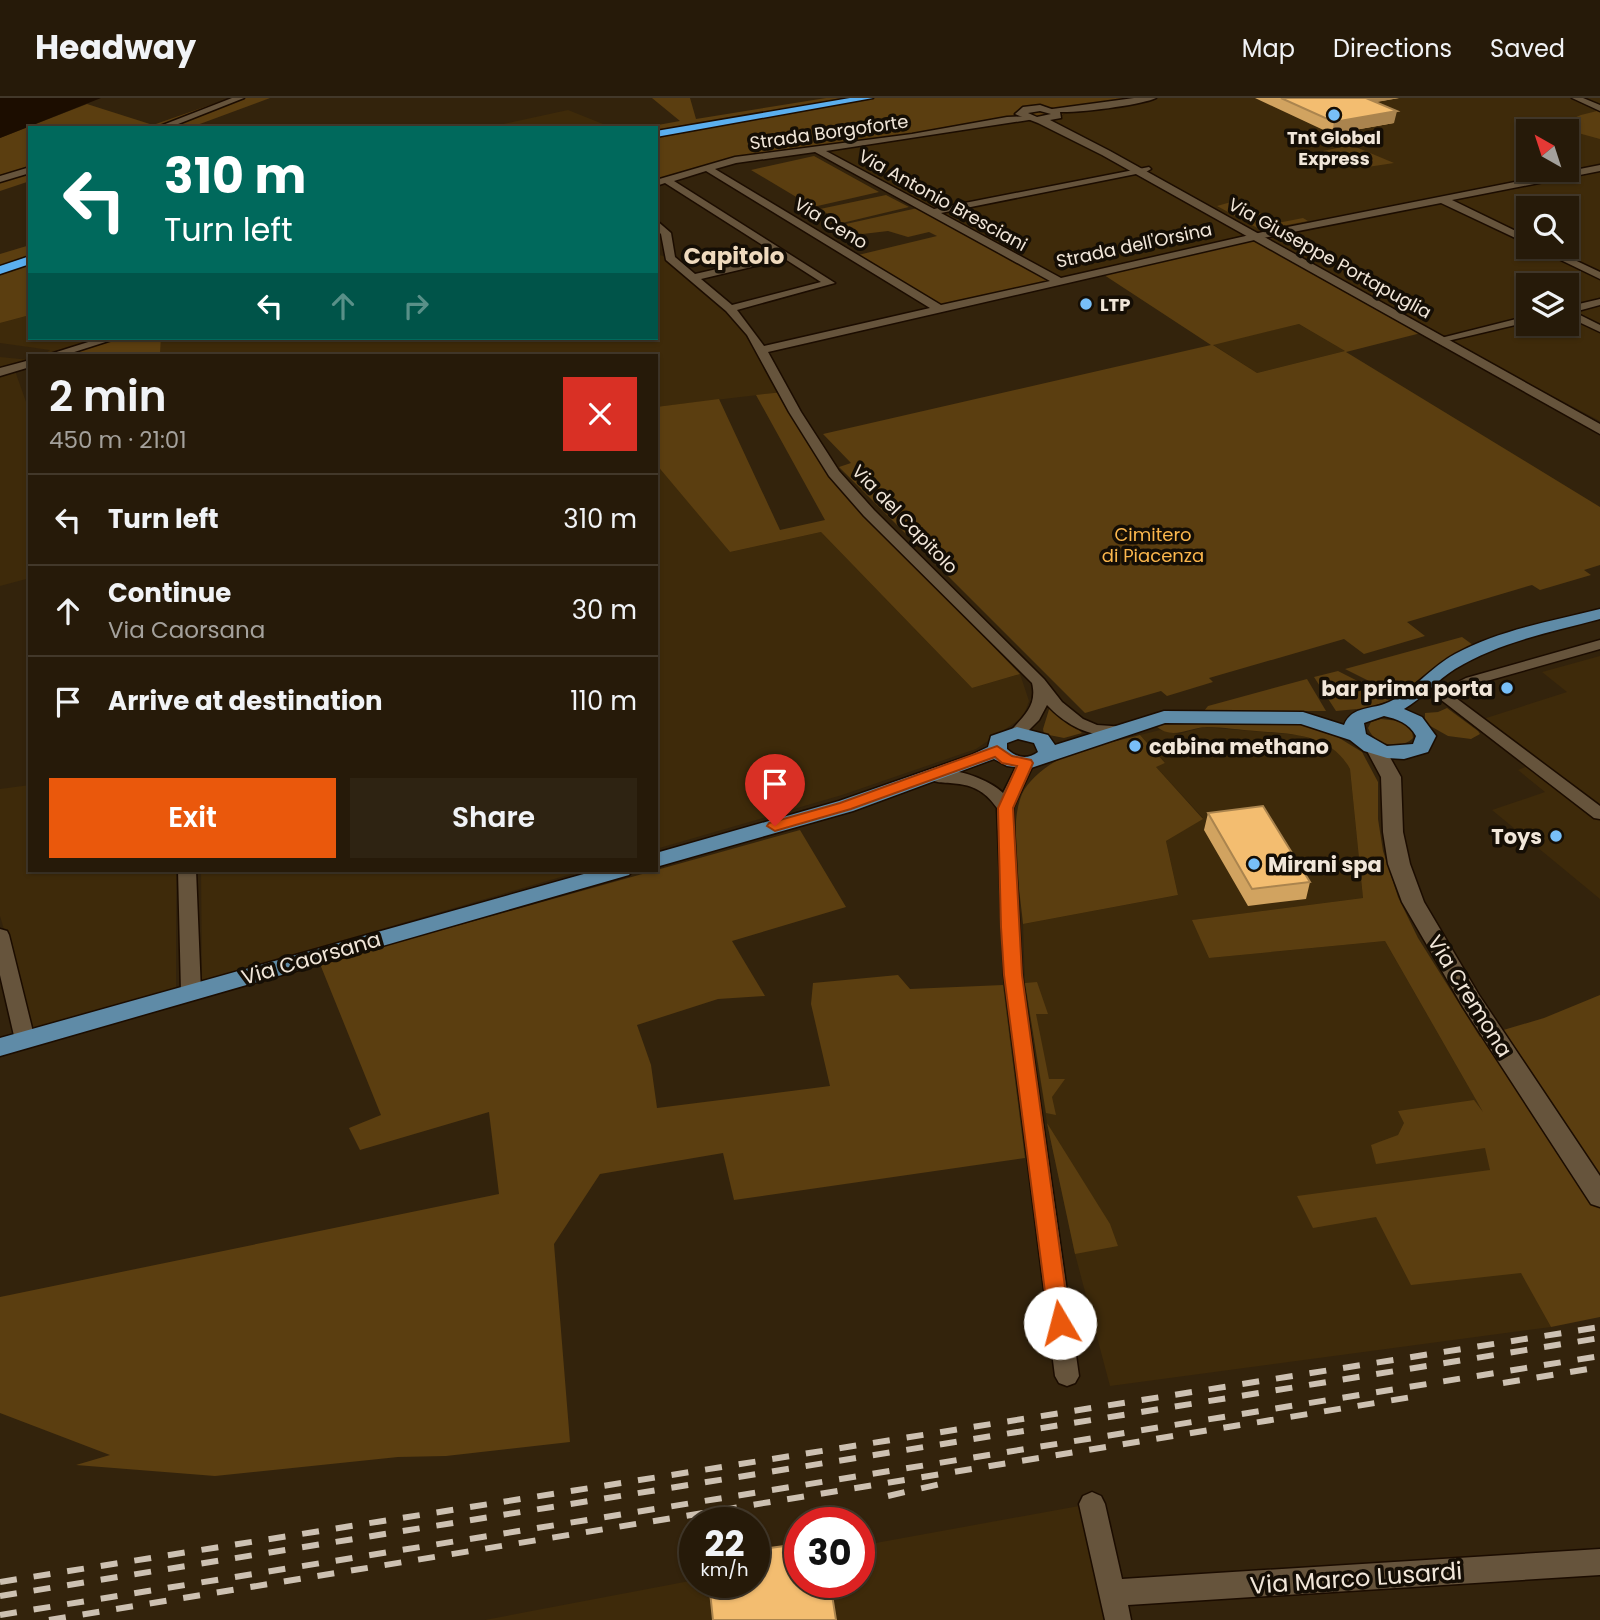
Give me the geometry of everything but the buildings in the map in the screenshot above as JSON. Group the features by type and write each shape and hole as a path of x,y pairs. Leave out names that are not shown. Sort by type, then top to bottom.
{"highway":[{"path":"658,132 845,98"},
{"path":"658,132 868,98"},
{"path":"0,265 28,258"},
{"path":"0,270 28,258"}],"main road":[{"name":"Via Giuseppe Portapuglia","path":"1039,114 1444,339 1600,422"},
{"name":"Via Giuseppe Portapuglia","path":"1444,339 1600,430"},
{"path":"1357,736 1353,724 1362,715 1378,712 1405,701 1447,666 1481,648 1600,614"},
{"path":"1417,723 1422,708 1436,688 1474,662 1490,654 1600,623"},
{"path":"658,859 846,806 933,776 988,755 998,740 1017,733 1045,745 1100,736 1164,717 1303,718 1378,712 1417,723 1426,736 1425,742 1412,752 1391,776 1376,749"},
{"path":"1303,718 1357,736 1376,749 1389,753 1412,752"},
{"path":"988,755 1021,763 1037,761 1045,745"},
{"name":"Via Cremona","path":"1391,776 1393,832 1399,864 1413,902 1471,1001 1600,1197"},
{"name":"Via Caorsana","path":"0,1047 615,872"}],"street":[{"path":"164,126 240,98"},
{"name":"Strada Borgoforte","path":"661,181 735,160 912,137 1039,114 1152,98"},
{"path":"1576,98 1598,106"},
{"name":"Via Antonio Bresciani","path":"814,148 1057,280"},
{"name":"Via Ceno","path":"707,168 938,308"},
{"name":"Strada dell'Orsina","path":"761,350 1057,280 1259,236 1600,168"},
{"path":"933,212 1142,170"},
{"path":"0,179 28,171"},
{"path":"661,181 830,283 730,309"},
{"path":"1441,199 1516,235"},
{"name":"Via del Capitolo","path":"658,225 666,233 670,258 730,309 752,334 795,412 834,473 869,513 1043,692 1088,728 1120,730"},
{"path":"694,278 786,256"},
{"path":"1564,259 1600,276"},
{"path":"1579,308 1600,302"},
{"path":"1579,318 1600,329"},
{"path":"1444,339 1516,322"},
{"path":"57,354 105,340"},
{"path":"0,372 28,364"},
{"path":"1600,644 1471,681 1453,690 1448,699 1600,814"},
{"path":"1017,733 1031,721 1043,692"},
{"path":"1043,692 1037,730 1045,745"},
{"path":"1021,763 1005,808 1013,975 1067,1376"},
{"path":"933,776 958,776 977,782 999,796 1005,808"},
{"path":"187,872 191,992"},
{"path":"0,935 25,1040"},
{"path":"1092,1504 1118,1620"},
{"name":"Via Marco Lusardi","path":"1112,1593 1600,1562"}],"shaded area":[{"path":"0,98 101,98 28,126 0,138"},
{"path":"1156,98 1600,98 1600,421 1442,338 1260,236 1057,281 815,149 988,123 1061,117 1066,113"},
{"path":"568,110 608,126 494,126"},
{"path":"658,255 670,258 751,334 783,392 658,407 658,354 160,354 161,340 658,340"},
{"path":"28,316 28,340 109,340 56,354 44,354 50,350 0,343 0,323"},
{"path":"1299,324 1345,351 1257,373 1212,344"},
{"path":"0,357 28,360 14,368 28,407 28,579 0,586"},
{"path":"658,463 730,552 821,532 972,688 1020,674 1029,701 1023,717 976,749 842,795 658,848"},
{"path":"1600,656 1600,899 1492,810 1545,792 1518,770 1533,764 1477,721 1567,692 1542,672"},
{"path":"1204,727 1300,735 1328,745 1343,756 1350,769 1363,898 1193,920 1209,958 1385,941 1560,1246 1522,1273 1551,1327 1110,1386 1075,1254 1047,1123 1025,983 1023,924 1178,895 1166,841 1203,818 1155,766 1165,763 1140,735 1160,730 1179,734"},
{"path":"28,785 28,872 176,872 176,988 34,1031 0,916 0,789"},
{"path":"201,872 578,872 202,981"},
{"path":"1079,1506 1105,1620 485,1620 679,1583 679,1598 770,1598 770,1582 784,1582 784,1598 875,1598 875,1543"}],"green space":[{"path":"230,98 270,98 194,126 31,126 87,104 153,125"},
{"path":"652,98 690,98 696,119 826,98 1156,98 1085,108 1040,120 1021,120 735,160 658,182 658,126 652,126 680,121"},
{"path":"1600,112 1600,139 1579,133 1579,119 1572,119"},
{"path":"28,127 28,182 0,191 0,138"},
{"path":"1351,145 1394,163 1361,168 1323,151"},
{"path":"814,156 879,192 813,207 751,170"},
{"path":"886,195 909,207 842,223 820,209"},
{"path":"1231,202 1268,217 1257,219 1267,225 1303,218 1308,221 1261,230 1217,206"},
{"path":"922,207 1056,280 938,308 854,256 937,236 929,232 908,237 888,231 854,235 837,226"},
{"name":"Cimitero di Piacenza","path":"1254,237 1425,332 1346,352 1600,507 1600,565 1584,570 1591,575 1540,590 1532,585 1407,622 1425,636 1364,654 1344,639 1209,678 1213,682 1167,696 1161,691 1085,713 839,467 851,463 823,434 1211,345 1098,271","holes":["1299,324 1345,351 1257,373 1213,345"]},
{"path":"28,246 28,316 0,323 0,254"},
{"path":"109,340 161,340 160,354 56,354"},
{"path":"783,392 863,512 1020,674 972,688 821,532 730,552 658,466 658,407 719,399 780,530 825,520 756,395"},
{"path":"1462,637 1473,645 1439,663 1399,696 1345,669"},
{"path":"1338,671 1393,699 1368,708 1336,711 1314,677"},
{"path":"1307,679 1326,711 1204,711 1208,706"},
{"path":"1051,703 1082,733 1064,738 1044,734"},
{"path":"1447,708 1480,734 1471,739 1448,736 1425,723 1425,713"},
{"path":"1381,719 1399,721 1412,730 1413,738 1395,745 1381,742 1368,728 1371,722"},
{"path":"1171,723 1304,724 1336,736 1362,752 1378,782 1378,819 1383,851 1398,897 1418,938 1480,1037 1544,1018 1600,995 1600,1317 1551,1327 1521,1273 1411,1285 1376,1217 1313,1228 1297,1196 1490,1170 1485,1148 1376,1164 1371,1145 1398,1135 1404,1123 1398,1111 1474,1100 1483,1112 1385,941 1209,958 1192,920 1363,898 1350,769 1332,749 1309,738 1213,727 1175,733 1156,726"},
{"path":"1140,735 1165,763 1156,767 1203,819 1166,841 1178,895 1023,924 1015,840 1018,807 1025,788 1050,764 1062,758"},
{"path":"800,830 846,907 732,941 765,996 718,999 637,1025 651,1065 657,1108 830,1086 811,1004 813,983 898,975 910,989 1003,985 1025,1158 734,1200 723,1153 600,1174 554,1244 570,1442 446,1456 398,1457 215,1476 76,1465 110,1455 0,1413 0,1297 499,1194 489,1112 360,1150 349,1128 381,1115 320,964 650,872 658,872 658,870"},
{"path":"1037,982 1048,1014 1036,1014 1049,1079 1065,1079 1052,1097 1056,1115 1046,1113 1025,983"},
{"path":"1047,1123 1110,1224 1118,1246 1075,1254"}],"railway":[{"path":"0,1582 1600,1327"},
{"path":"0,1596 1600,1338"},
{"path":"0,1615 1600,1356"},
{"path":"1503,1383 1600,1367"},
{"path":"49,1620 1424,1395"},
{"path":"888,1496 949,1482"}],"place":[{"name":"Tnt Global Express","path":"1334,115"},
{"name":"LTP","path":"1086,304"},
{"name":"bar prima porta","path":"1507,688"},
{"name":"cabina methano","path":"1135,746"},
{"name":"Toys","path":"1556,836"},
{"name":"Mirani spa","path":"1254,864"}],"district":[{"name":"Capitolo","path":"734,256"}],"route":[{"path":"775,826 846,806 978,760 997,750 1007,760 1026,763 1005,808 1010,927 1013,975 1060,1323"}]}
